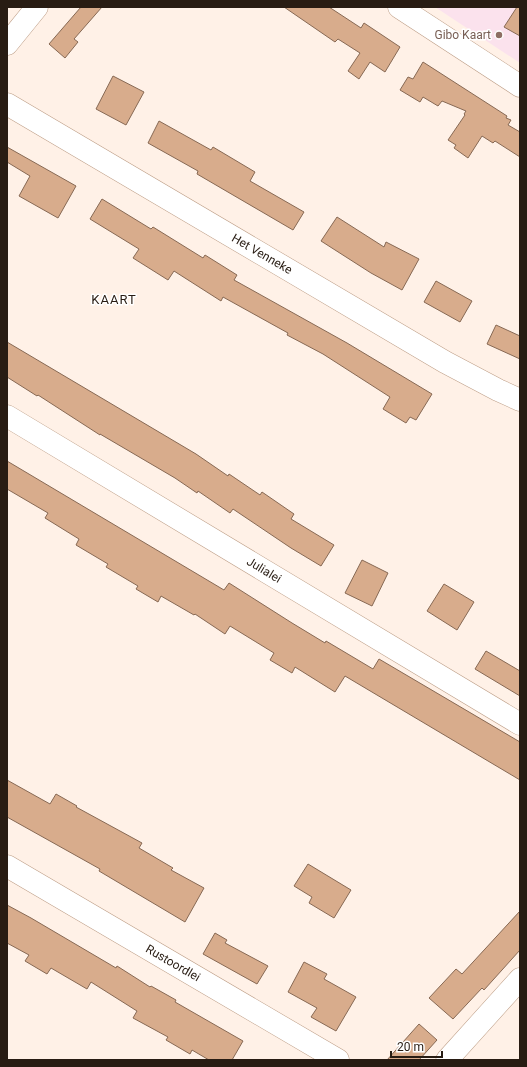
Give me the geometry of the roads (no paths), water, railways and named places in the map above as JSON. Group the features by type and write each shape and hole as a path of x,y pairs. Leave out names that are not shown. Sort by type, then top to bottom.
{"street":[{"path":"7,44 37,7"},
{"path":"399,7 520,86"},
{"name":"Het Venneke","path":"7,104 445,362 520,400"},
{"name":"Julialei","path":"7,416 520,724"},
{"name":"Rustoordlei","path":"7,866 338,1060"},
{"path":"447,1060 520,979"}],"place":[{"name":"Gibo Kaart","path":"499,35"}],"district":[{"name":"KAART","path":"114,299"}]}
